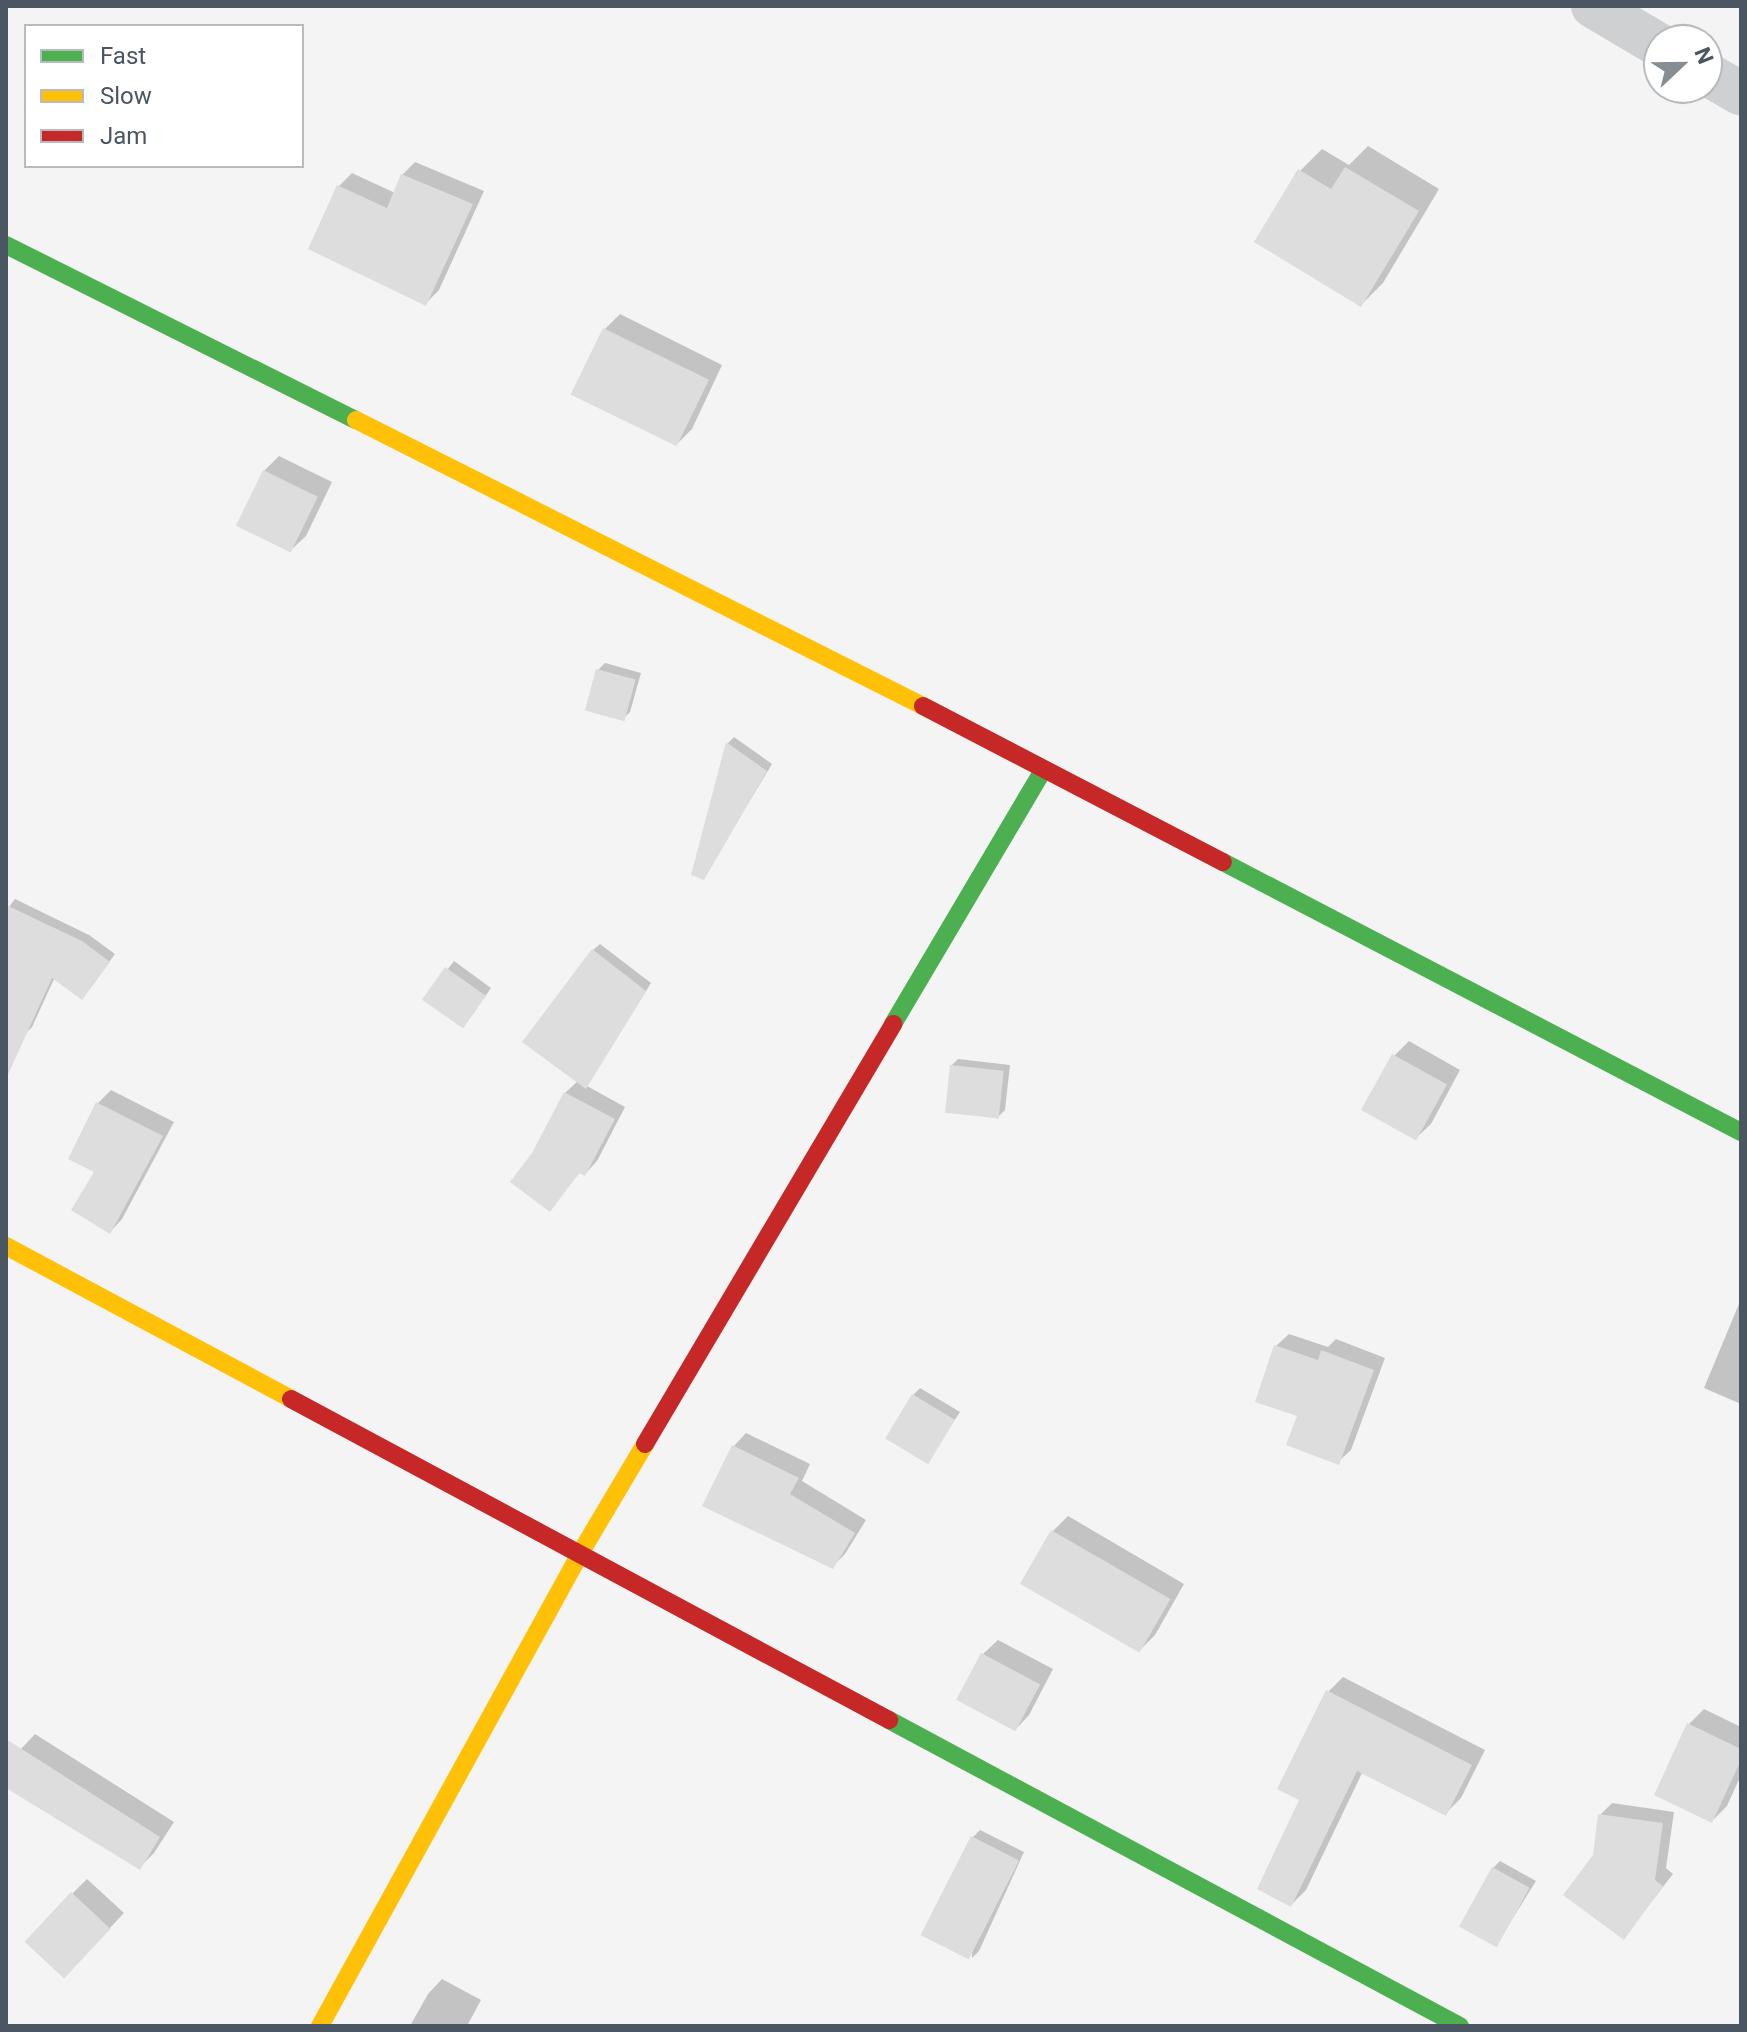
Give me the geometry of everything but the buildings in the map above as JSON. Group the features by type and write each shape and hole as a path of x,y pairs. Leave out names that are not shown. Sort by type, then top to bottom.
{"street":[{"path":"1593,6 1643,36"},
{"path":"1723,83 1741,94"},
{"path":"6,245 803,644 1741,1132"},
{"path":"320,2026 581,1552 1044,769"},
{"path":"6,1246 1460,2026"}],"traffic: fast":[{"path":"6,245 356,420"},
{"path":"893,1024 1044,769"},
{"path":"1223,862 1741,1132"},
{"path":"889,1720 1460,2026"}],"traffic: slow":[{"path":"356,420 923,706"},
{"path":"6,1246 291,1399"},
{"path":"320,2026 581,1552 645,1444"}],"traffic: jam":[{"path":"923,706 1223,862"},
{"path":"645,1444 893,1024"},
{"path":"291,1399 889,1720"}]}
